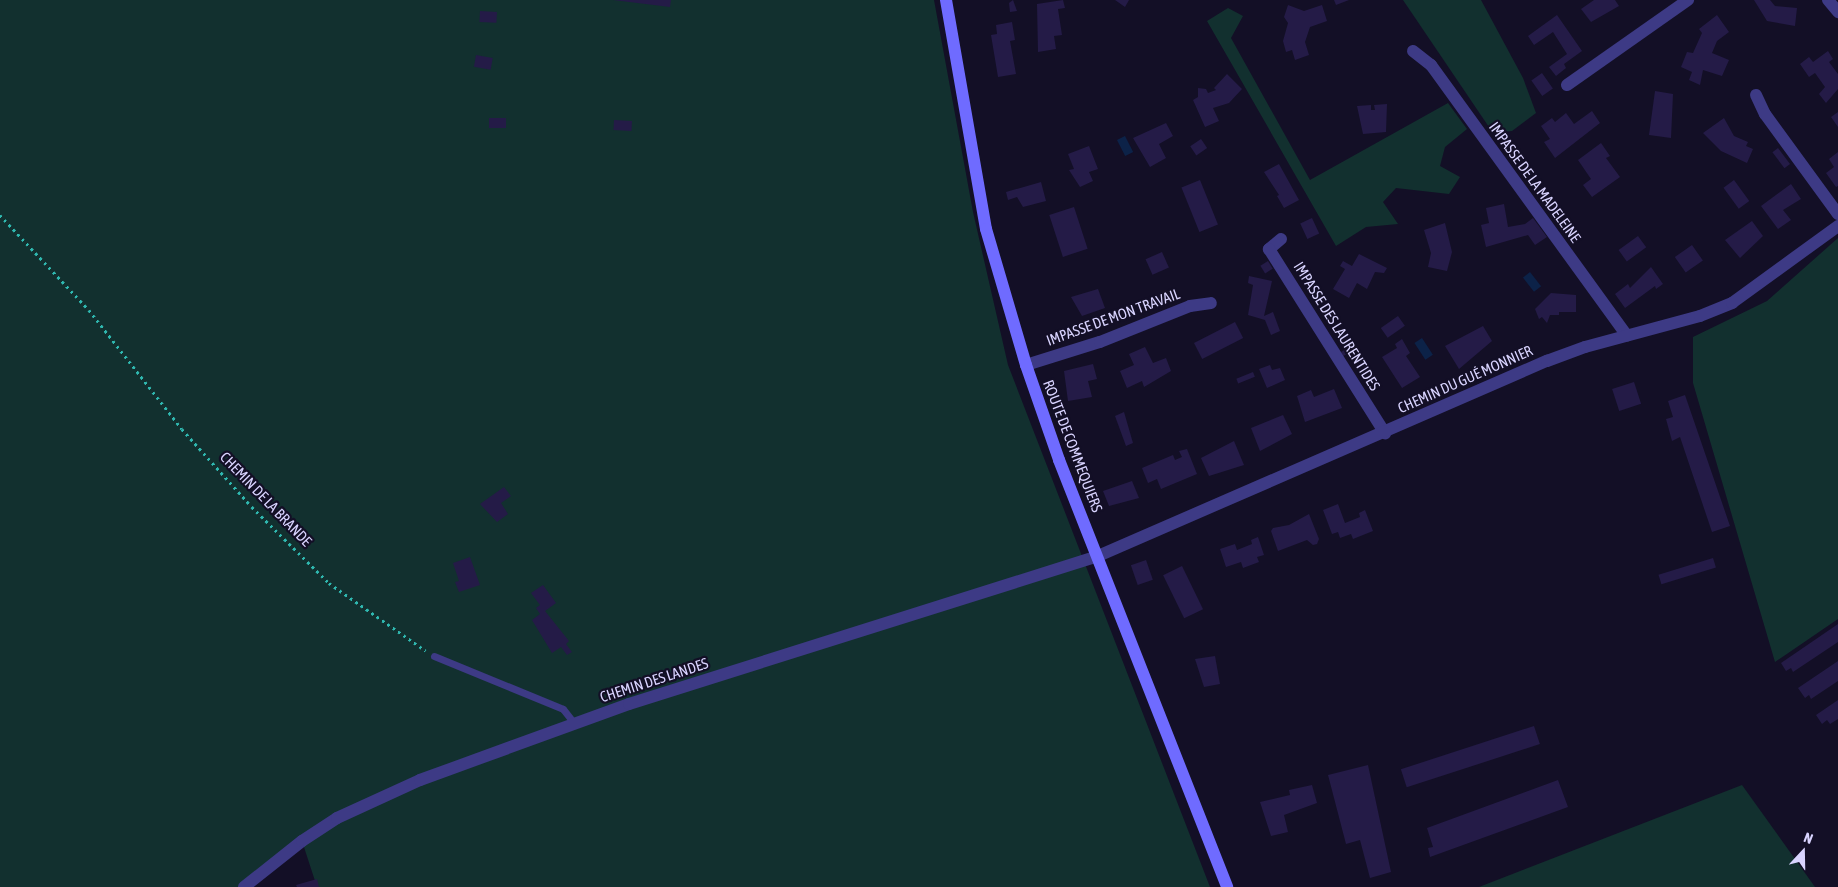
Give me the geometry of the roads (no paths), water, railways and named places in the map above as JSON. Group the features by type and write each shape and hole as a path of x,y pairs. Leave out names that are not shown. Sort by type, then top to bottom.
{"street":[{"name":"ROUTE DE COMMEQUIERS","path":"946,0 986,229 1026,364 1098,556 1227,887"},
{"path":"1566,85 1688,0"},
{"path":"1828,0 1838,12"},
{"name":"IMPASSE DE LA MADELEINE","path":"1413,51 1431,65 1627,336"},
{"path":"1756,95 1765,114 1838,214"},
{"name":"CHEMIN DU GUÉ MONNIER","path":"1098,556 1385,433 1547,361 1700,316 1732,303 1838,226"},
{"name":"IMPASSE DES LAURENTIDES","path":"1281,239 1270,249 1385,433"},
{"name":"IMPASSE DE MON TRAVAIL","path":"1026,364 1100,342 1190,306 1211,304"},
{"name":"CHEMIN DES LANDES","path":"244,887 302,841 365,804 420,780 574,724 1098,556"}],"lane":[{"path":"434,656 563,709 574,724"}],"water":[{"path":"1125,136 1133,152 1125,156 1117,140"},
{"path":"1530,272 1541,286 1534,292 1523,278"},
{"path":"1422,338 1433,355 1425,360 1414,343"}]}
